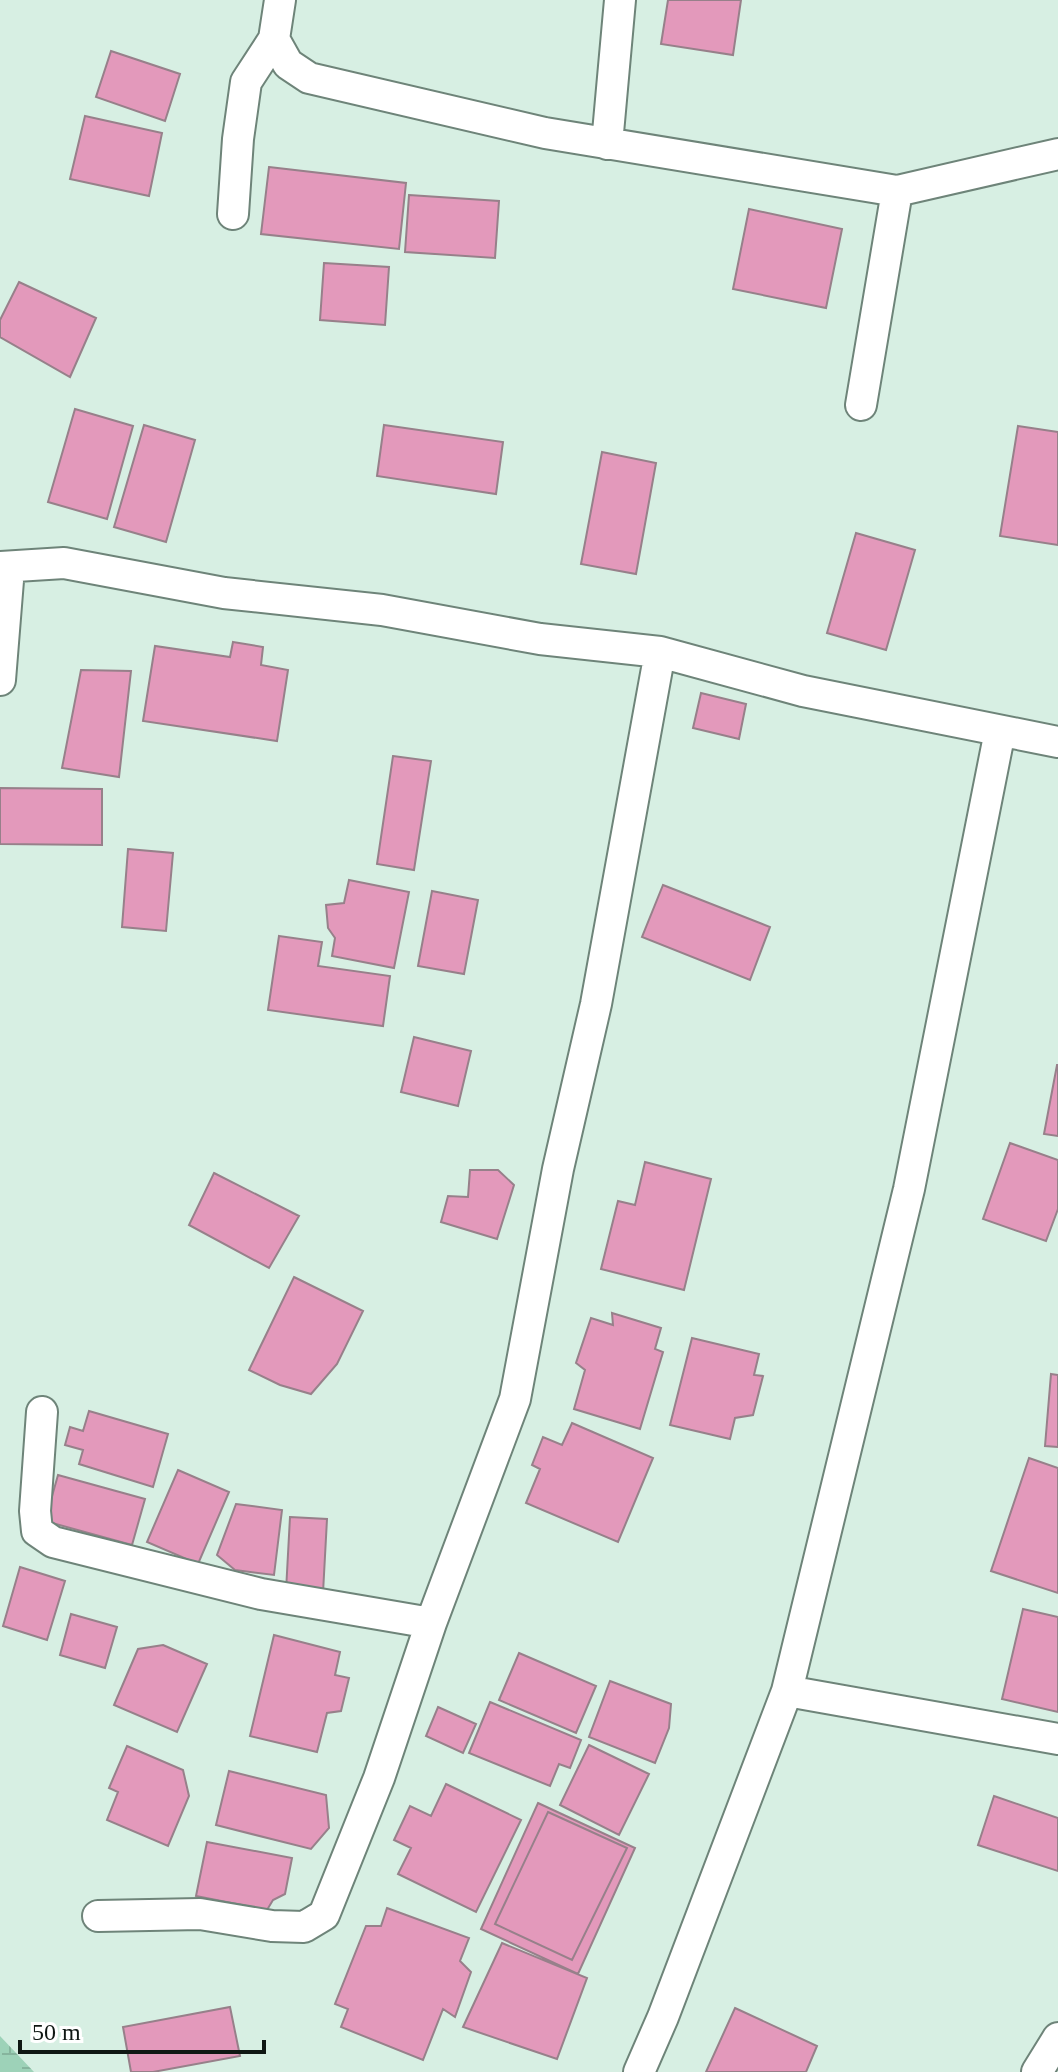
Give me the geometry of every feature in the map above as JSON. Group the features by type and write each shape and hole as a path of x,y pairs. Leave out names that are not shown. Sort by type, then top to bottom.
{"street":[{"path":"233,214 246,82 274,39 280,0"},
{"path":"607,144 620,0"},
{"path":"274,39 288,64 309,78 545,133 897,191 1058,154"},
{"path":"861,405 897,191"},
{"path":"0,680 5,567 64,563 224,593 382,610 540,639 660,652 803,691 1058,742"},
{"path":"98,1916 200,1914 272,1926 304,1927 324,1915 379,1778 431,1623 515,1399 558,1169 607,948 660,652"},
{"path":"639,2072 663,2017 787,1691 909,1189 1000,731"},
{"path":"42,1412 35,1511 37,1531 53,1542 261,1594 431,1623"},
{"path":"787,1691 1058,1739"},
{"path":"1037,2072 1058,2038"}],"green space":[{"path":"0,2036 34,2072 0,2072"}],"building":[{"path":"668,0 741,0 733,55 661,44"},
{"path":"111,51 180,74 165,121 96,97"},
{"path":"85,116 162,133 149,196 70,179"},
{"path":"269,167 406,183 399,249 261,234"},
{"path":"409,195 499,201 495,258 405,252"},
{"path":"749,209 842,229 826,308 733,289"},
{"path":"324,263 389,267 385,325 320,320"},
{"path":"19,282 96,318 70,377 0,337 0,320"},
{"path":"75,409 133,426 107,519 48,502"},
{"path":"144,425 195,440 166,542 114,527"},
{"path":"384,425 503,442 496,494 377,476"},
{"path":"1018,426 1058,432 1058,545 1000,536"},
{"path":"602,452 656,463 636,574 581,564"},
{"path":"856,533 915,550 886,650 827,633"},
{"path":"233,642 263,647 261,665 288,670 277,741 143,721 155,646 230,657"},
{"path":"81,670 131,671 119,777 62,768"},
{"path":"701,693 746,704 739,739 693,728"},
{"path":"393,756 431,761 414,870 377,864"},
{"path":"0,788 102,789 102,845 0,844"},
{"path":"128,849 173,853 166,931 122,927"},
{"path":"349,880 409,892 394,968 332,956 335,938 328,928 326,905 344,903"},
{"path":"663,885 770,927 750,980 642,937"},
{"path":"432,891 478,900 464,974 418,966"},
{"path":"279,936 322,942 318,966 390,976 383,1026 268,1010"},
{"path":"414,1037 471,1051 458,1106 401,1092"},
{"path":"1058,1065 1058,1136 1044,1134"},
{"path":"1010,1143 1058,1160 1058,1209 1046,1241 983,1219"},
{"path":"645,1162 711,1179 684,1290 601,1269 618,1201 635,1205"},
{"path":"470,1170 498,1170 514,1185 497,1239 441,1222 448,1196 468,1197"},
{"path":"214,1173 299,1216 269,1268 189,1225"},
{"path":"294,1277 363,1311 337,1364 311,1394 280,1385 249,1370"},
{"path":"612,1313 661,1328 655,1349 663,1352 640,1429 574,1409 585,1370 576,1363 591,1318 613,1325"},
{"path":"692,1338 759,1354 754,1375 763,1376 753,1415 735,1418 730,1439 670,1425"},
{"path":"1051,1374 1058,1375 1058,1447 1045,1446"},
{"path":"89,1411 168,1434 153,1487 79,1464 83,1450 65,1445 70,1427 83,1431"},
{"path":"572,1423 653,1458 618,1542 526,1503 540,1469 532,1465 543,1437 562,1445"},
{"path":"1029,1458 1058,1468 1058,1593 991,1571"},
{"path":"178,1470 229,1492 198,1564 147,1542"},
{"path":"58,1475 145,1499 132,1545 45,1521"},
{"path":"236,1504 282,1510 274,1575 235,1570 217,1555"},
{"path":"290,1517 327,1519 323,1593 286,1591"},
{"path":"20,1567 65,1581 47,1640 3,1626"},
{"path":"1023,1609 1058,1617 1058,1712 1002,1699"},
{"path":"71,1614 117,1627 105,1668 60,1655"},
{"path":"274,1635 340,1652 335,1675 349,1678 341,1711 327,1713 317,1752 250,1736"},
{"path":"163,1645 207,1664 177,1732 114,1705 138,1649"},
{"path":"519,1653 596,1686 576,1733 499,1700"},
{"path":"610,1681 671,1704 669,1728 655,1763 589,1737"},
{"path":"490,1702 581,1740 570,1768 559,1764 550,1786 469,1753"},
{"path":"438,1707 476,1724 463,1753 426,1736"},
{"path":"589,1745 649,1774 619,1835 560,1805"},
{"path":"127,1746 183,1770 189,1796 168,1846 107,1820 118,1792 109,1788"},
{"path":"229,1771 326,1795 329,1828 311,1849 216,1825"},
{"path":"446,1784 521,1820 476,1912 398,1874 411,1848 394,1840 410,1806 431,1816"},
{"path":"994,1796 1058,1818 1058,1871 978,1845"},
{"path":"538,1803 635,1848 578,1974 481,1929"},
{"path":"548,1812 627,1848 572,1960 495,1924"},
{"path":"207,1842 292,1858 285,1894 273,1900 267,1910 196,1896"},
{"path":"387,1908 469,1938 460,1961 471,1972 455,2017 443,2009 423,2060 341,2027 348,2009 335,2004 366,1926 381,1926"},
{"path":"502,1943 587,1978 557,2059 463,2027"},
{"path":"230,2007 240,2056 153,2072 131,2072 123,2027"},
{"path":"735,2008 817,2046 806,2072 706,2072"}]}
